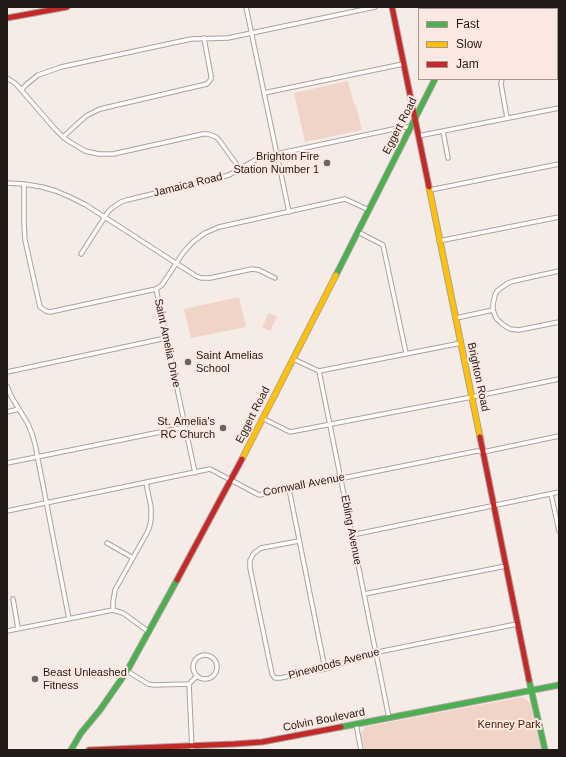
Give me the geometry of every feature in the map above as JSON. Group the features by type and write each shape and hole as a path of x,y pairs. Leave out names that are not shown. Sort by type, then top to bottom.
{"street":[{"path":"7,18 67,7"},
{"path":"246,7 289,212"},
{"path":"21,90 38,75 55,69 175,42 204,38 228,38 375,7"},
{"name":"Brighton Road","path":"392,7 544,750"},
{"path":"63,137 86,116 100,109 207,84 211,79 211,76 204,38"},
{"path":"264,93 403,64"},
{"path":"7,78 16,84 63,137 85,151 92,153 113,154 208,134 219,140 240,169"},
{"name":"Eggert Road","path":"71,750 81,733 100,710 127,671 150,632 232,480 262,418 294,359 435,80"},
{"path":"502,80 501,84 507,118"},
{"path":"418,136 559,108"},
{"name":"Jamaica Road","path":"81,254 105,217 112,208 121,202 229,175 257,159 276,154 406,126 411,127"},
{"path":"443,131 448,158"},
{"path":"430,190 559,164"},
{"path":"7,183 24,184 56,191 80,202 201,278 210,278 252,269 259,270 275,278"},
{"path":"24,184 25,240 39,304 42,309 51,312 156,290"},
{"name":"Saint Amelia Drive","path":"194,473 156,290 162,285 183,253 194,241 205,233 219,227 345,199 369,210"},
{"path":"439,241 559,217"},
{"path":"358,232 383,245 406,353"},
{"path":"559,271 514,281 504,285 497,291 493,304 493,310 496,318 510,329 519,330 559,322"},
{"path":"456,318 493,310"},
{"path":"7,372 166,338"},
{"path":"294,359 319,371 461,343"},
{"name":"Ebling Avenue","path":"319,371 389,718"},
{"path":"262,418 290,432 559,379"},
{"path":"7,386 11,396 24,416 32,434 38,457 69,619"},
{"path":"7,412 19,409"},
{"path":"7,463 185,427"},
{"name":"Cornwall Avenue","path":"7,511 210,470 259,495 559,436"},
{"path":"112,610 115,590 148,530 151,519 151,507 146,483"},
{"path":"289,489 325,669"},
{"path":"352,535 559,492"},
{"path":"552,494 559,531"},
{"name":"Pinewoods Avenue","path":"299,541 261,548 254,553 250,560 272,674 278,678 325,669 368,654 517,624"},
{"path":"107,543 133,558"},
{"path":"364,594 506,566"},
{"path":"12,599 18,628"},
{"path":"7,631 112,610 123,613 150,632"},
{"path":"208,656 213,659 216,667 215,673 205,679 197,676 193,668 194,663 198,658 208,656"},
{"path":"127,671 148,684 190,684"},
{"path":"192,748 190,684 197,676"},
{"name":"Colvin Boulevard","path":"89,750 192,748 262,742 531,691 559,684"},
{"path":"356,724 361,750"}],"green space":[{"path":"348,81 362,130 305,142 294,93"},
{"path":"239,297 246,327 191,338 184,309"},
{"path":"269,313 277,317 270,331 262,327"},
{"name":"Kenney Park","path":"522,697 530,702 541,750 364,750 361,732 364,730 364,727"}],"traffic: fast":[{"path":"336,275 434,80"},
{"path":"71,750 81,733 100,710 127,671 177,580"},
{"path":"529,680 545,750"},
{"path":"341,727 559,685"}],"traffic: slow":[{"path":"429,187 480,437"},
{"path":"242,459 336,275"}],"traffic: jam":[{"path":"7,18 67,7"},
{"path":"392,7 429,187"},
{"path":"480,437 529,680"},
{"path":"177,580 242,459"},
{"path":"89,750 262,742 341,727"}],"place":[{"name":"Brighton Fire Station Number 1","path":"327,163"},
{"name":"Saint Amelias School","path":"188,362"},
{"name":"St. Amelia's RC Church","path":"223,428"},
{"name":"Beast Unleashed Fitness","path":"35,679"}]}
